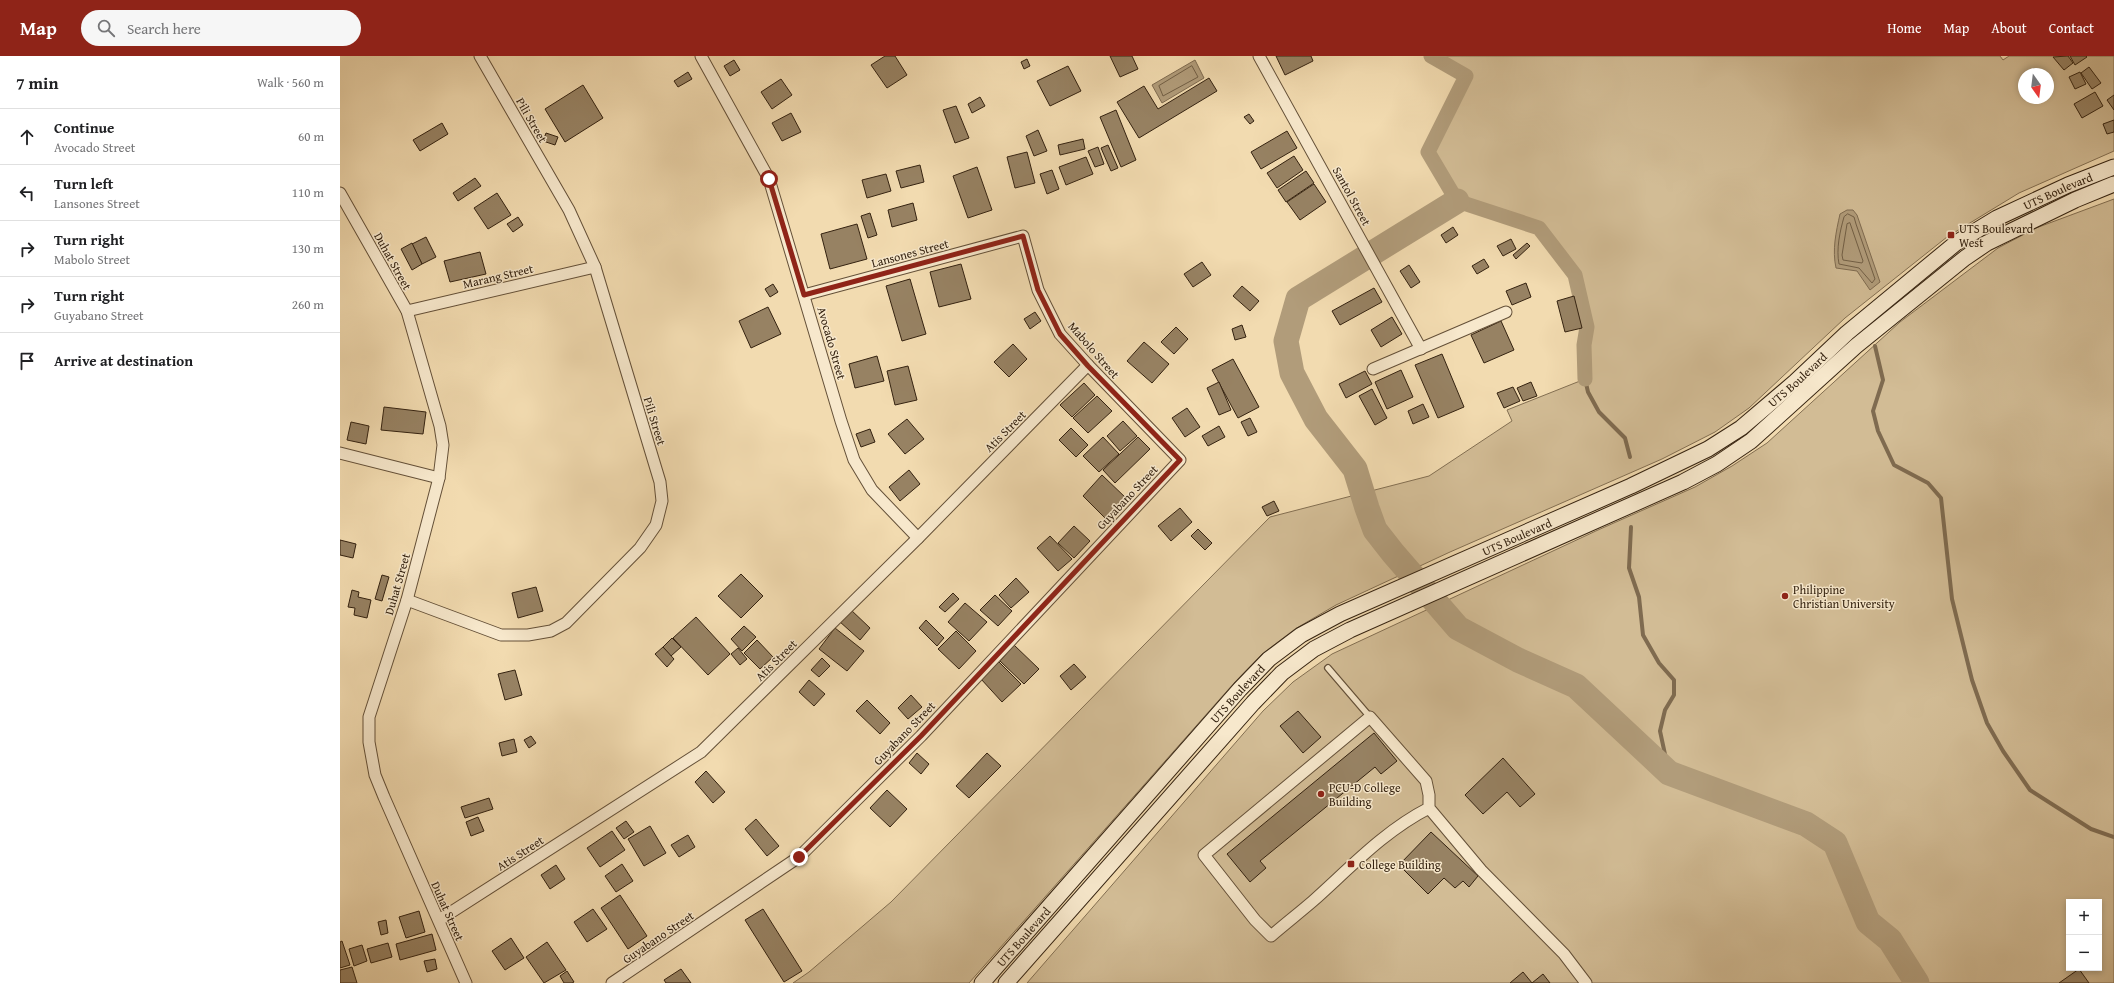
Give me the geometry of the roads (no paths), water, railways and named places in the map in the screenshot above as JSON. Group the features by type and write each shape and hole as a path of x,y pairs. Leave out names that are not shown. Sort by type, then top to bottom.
{"main road":[{"name":"UTS Boulevard","path":"982,983 1240,689 1269,659 1308,632 1340,614 1644,480 1708,449 1741,428 1795,382 1847,333 1968,235 2003,215 2114,166"},
{"name":"UTS Boulevard","path":"1006,983 1282,673 1314,649 1462,580 1683,482 1717,464 1751,441 1856,346 1971,254 1987,243 2021,225 2114,184"}],"street":[{"name":"Pili Street","path":"407,600 501,635 528,635 551,631 571,618 640,548 656,525 662,501 660,482 595,266 569,210 480,56"},
{"name":"Avocado Street","path":"702,56 752,145 769,179 854,460 872,490 918,538"},
{"name":"Santol Street","path":"1259,56 1421,348"},
{"name":"Duhat Street","path":"340,193 407,312 440,426 443,445 439,478 407,600 369,717 368,742 375,775 466,983"},
{"name":"Lansones Street","path":"804,295 1023,236"},
{"name":"Mabolo Street","path":"1023,236 1038,290 1060,334 1088,366 1180,460"},
{"name":"Marang Street","path":"407,312 595,266"},
{"path":"1373,369 1506,312"},
{"name":"Atis Street","path":"438,920 701,752 918,538 1088,366"},
{"path":"340,453 439,478"},
{"name":"Guyabano Street","path":"612,983 799,857 921,736 1180,460"},
{"path":"1429,808 1400,824 1351,864 1313,901 1271,936 1255,920 1204,855 1370,717 1426,781 1429,795 1429,808 1481,870 1564,954 1586,983"}],"lane":[{"path":"1328,668 1370,717"}],"water":[{"path":"1195,60 1204,78 1162,103 1152,85"},
{"path":"1847,210 1853,210 1857,215 1880,282 1870,290 1857,271 1836,268 1834,248 1837,228 1840,214"}],"waterway":[{"path":"1431,56 1466,76 1428,152 1457,201 1539,228 1575,275 1587,327 1584,345 1585,379"},
{"path":"1457,201 1298,299 1286,341 1292,373 1316,419 1355,469 1375,530 1458,628 1518,660 1576,686 1669,773 1806,824 1835,843 1868,922 1890,940 1917,983"},
{"path":"1875,346 1883,380 1873,411 1878,431 1894,465 1928,483 1941,498 1952,599 1972,680 1987,723 2003,751 2030,790 2091,829 2114,837"},
{"path":"1585,379 1588,392 1599,412 1625,438 1630,457"},
{"path":"1631,527 1629,568 1639,597 1643,635 1659,663 1674,680 1674,695 1665,710 1660,731 1669,773"}],"place":[{"name":"UTS Boulevard West","path":"1951,235"},
{"name":"Philippine Christian University","path":"1785,596"},
{"name":"PCU-D College Building","path":"1321,794"},
{"name":"College Building","path":"1351,864"}]}
